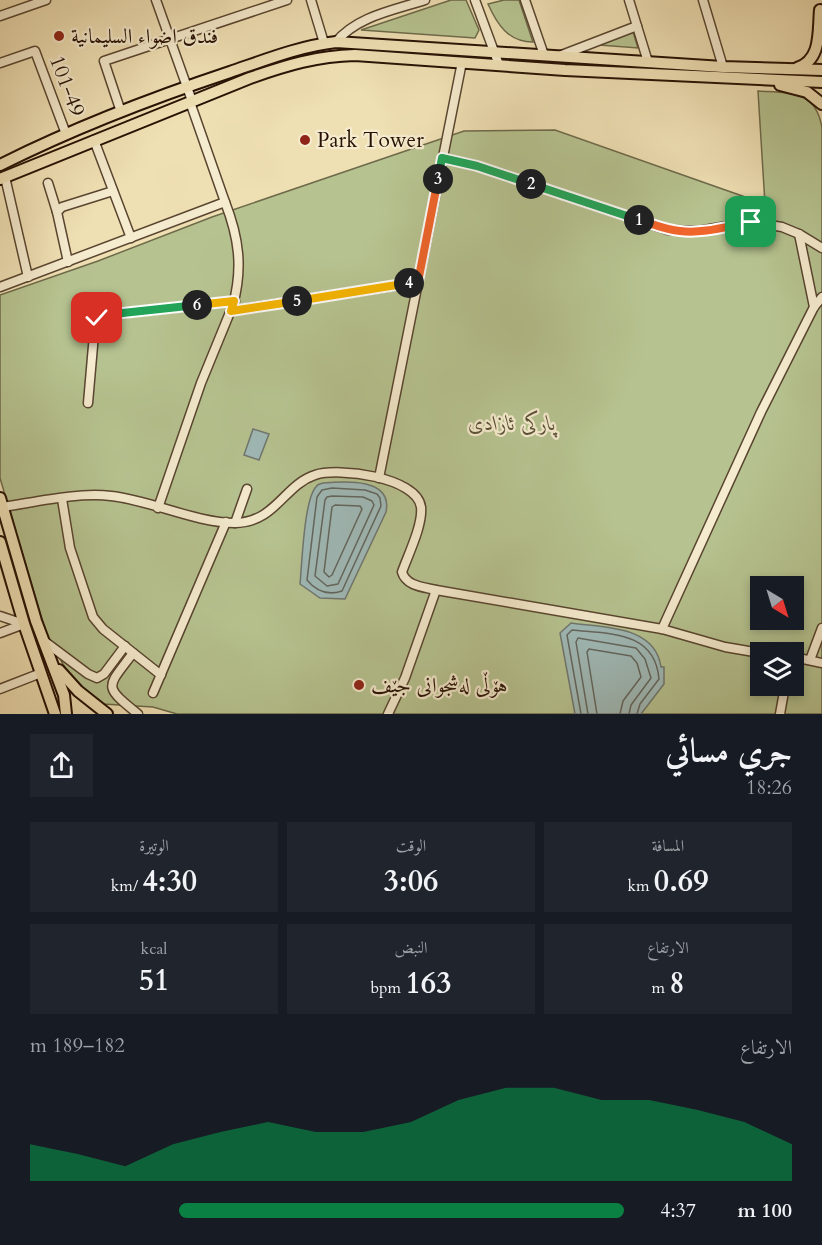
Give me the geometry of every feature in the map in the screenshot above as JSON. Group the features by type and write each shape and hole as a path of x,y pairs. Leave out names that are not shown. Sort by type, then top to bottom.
{"main road":[{"path":"787,70 805,65 815,53 821,10"},
{"path":"0,165 66,134 187,86 324,43 494,51 723,68 822,70"},
{"path":"2,178 191,101 288,65 317,57 355,54 499,65 822,82"},
{"path":"757,79 803,90 813,95 822,104"},
{"path":"1,502 3,521 52,659 66,702 66,714"},
{"path":"0,542 24,624 55,714"},
{"path":"52,659 78,691 107,714"}],"street":[{"path":"0,16 46,0"},
{"path":"156,0 232,221 239,257 239,277 231,311 182,433 158,508"},
{"path":"121,112 104,62 287,0"},
{"path":"311,0 324,43"},
{"path":"336,42 358,23 425,0"},
{"path":"475,0 499,65"},
{"path":"525,0 544,55"},
{"path":"629,0 648,62"},
{"path":"703,0 723,68"},
{"path":"557,56 637,26"},
{"name":"101-49","path":"0,63 35,51 66,134"},
{"path":"379,478 462,62"},
{"path":"94,140 131,238"},
{"path":"442,158 477,166 668,230 698,231 751,222 782,227 822,248"},
{"path":"2,178 28,277"},
{"path":"48,183 68,262"},
{"path":"57,212 62,207 113,190"},
{"path":"0,287 225,202"},
{"path":"799,234 814,307"},
{"path":"231,311 418,282"},
{"path":"662,629 761,412 814,307 822,297"},
{"path":"88,403 97,318 104,315 234,301"},
{"path":"1,502 113,496 158,508 231,522 258,518 269,512 299,484 316,475 343,472 379,478 403,486 418,500 421,513 402,572 404,579 409,583 436,590 662,629 725,647 750,651"},
{"path":"153,693 248,489"},
{"path":"62,499 70,548 93,617 161,675"},
{"path":"388,714 405,678 436,590"},
{"path":"0,616 24,624"},
{"path":"0,633 24,624"},
{"path":"810,660 822,628"},
{"path":"44,641 88,675 97,678 104,674 125,646"},
{"path":"133,653 112,681 111,688 138,714"},
{"path":"804,659 822,663"},
{"path":"0,689 41,673"},
{"path":"780,714 783,696"}],"green space":[{"path":"451,0 466,0 479,30 475,38 361,30"},
{"path":"504,0 519,0 533,42 510,35 495,18 488,4"},
{"path":"633,32 638,48 599,45"},
{"name":"پارکی ئازادی","path":"758,91 800,96 814,106 819,116 822,128 822,714 177,714 153,707 103,704 86,695 67,671 47,636 0,478 0,295 98,261 212,217 464,131 555,130 765,204"}],"water":[{"path":"253,429 269,434 259,460 244,455"},
{"path":"323,483 366,484 375,487 386,501 386,512 345,599 320,598 300,584 308,506 315,488"},
{"path":"571,623 626,631 649,643 657,653 661,667 664,667 664,684 641,714 575,714 560,633"}],"place":[{"name":"فندق اضواء السليمانية","path":"59,36"},
{"name":"Park Tower","path":"305,140"},
{"name":"هۆڵی لەشجوانی جێف","path":"359,685"}],"route":[{"path":"97,318 104,315 234,301 231,311 418,282 442,158 477,166 668,230 698,231 751,222"}]}
